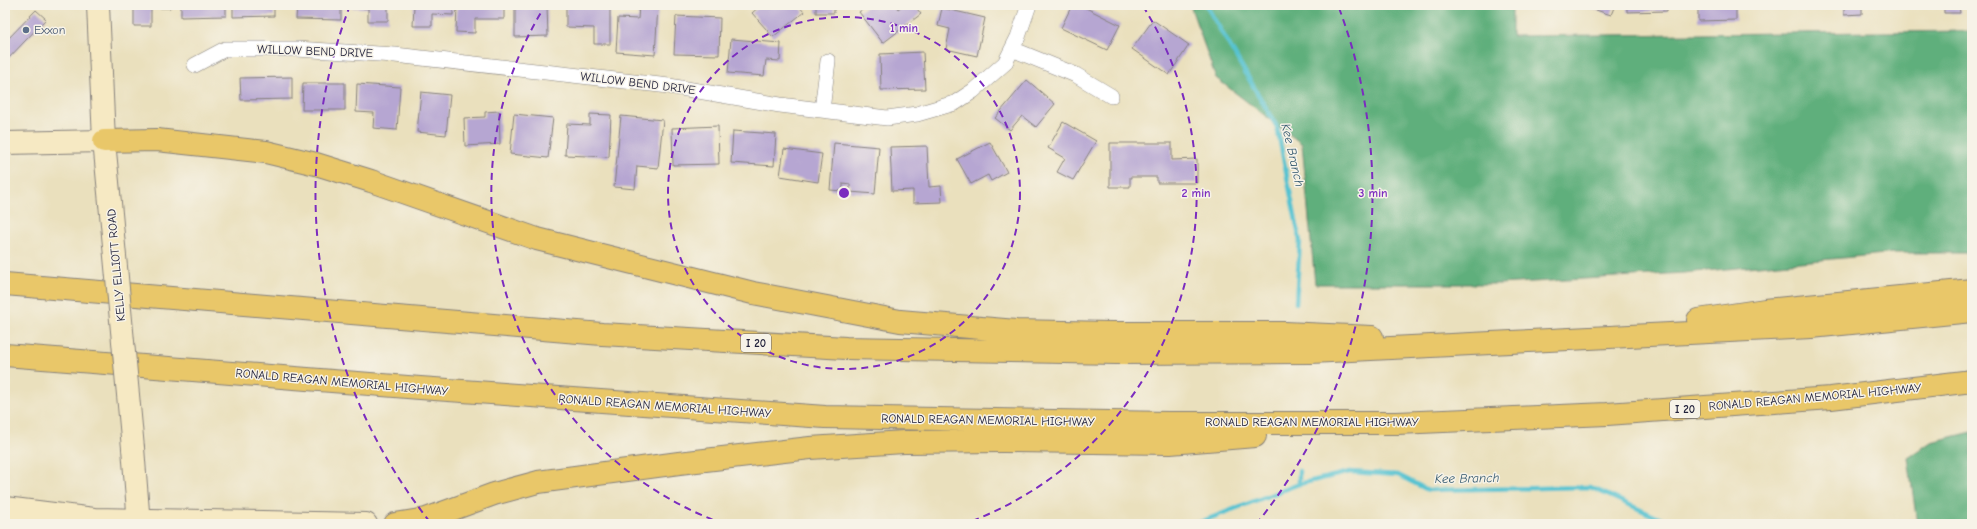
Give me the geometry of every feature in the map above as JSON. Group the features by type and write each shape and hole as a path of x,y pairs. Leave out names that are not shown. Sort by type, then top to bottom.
{"highway":[{"path":"104,141 157,140 266,152 316,164 371,181 544,241 753,293 900,321 1016,331 1111,333 1285,333 1509,342"},
{"name":"I 20","path":"5,284 602,334 846,348 1116,353 1310,352 1578,339 1810,327 1972,311"},
{"path":"1578,339 1765,310 1972,290"},
{"name":"RONALD REAGAN MEMORIAL HIGHWAY","path":"5,355 428,389 825,417 1169,423 1398,423 1607,414 1779,402 1972,381"},
{"path":"395,524 426,519 494,494 538,482 679,463 810,448 904,442 980,441 1170,443 1398,423"}],"street":[{"name":"KELLY ELLIOTT ROAD","path":"98,5 104,141 139,522"},
{"name":"WILLOW BEND DRIVE","path":"195,64 225,49 296,49 395,55 669,86 780,105 887,118 917,114 955,103 973,90 1005,63 1018,37 1029,5"},
{"path":"1012,49 1076,75 1111,96"},
{"path":"822,110 828,61"},
{"path":"5,144 104,141"},
{"path":"5,508 94,519 139,522 366,524"}],"green space":[{"path":"1192,5 1512,5 1512,36 1972,31 1972,253 1895,253 1684,273 1499,284 1315,284 1302,144 1216,78 1191,8"},
{"path":"1972,432 1972,524 1917,524 1908,457 1931,442"}],"building":[{"path":"134,5 170,5 170,8 151,8 151,26 134,26"},
{"path":"181,5 226,5 226,16 181,17"},
{"path":"233,5 274,5 274,16 233,17"},
{"path":"297,5 341,5 341,20 296,19"},
{"path":"351,5 388,5 388,21 368,21 368,8 351,8"},
{"path":"414,5 453,5 453,15 432,14 432,26 413,26"},
{"path":"457,5 504,5 504,19 475,19 475,33 456,32"},
{"path":"515,5 547,5 548,36 515,37"},
{"path":"566,5 610,5 610,44 594,44 594,28 566,27"},
{"path":"639,5 658,5 655,55 616,52 618,18 638,19"},
{"path":"761,5 798,5 804,12 773,37 752,13"},
{"path":"816,5 834,5 834,13 816,13"},
{"path":"869,5 895,5 898,9 903,5 914,5 921,14 883,43 859,12"},
{"path":"1072,5 1080,5 1120,25 1107,50 1061,28"},
{"path":"1581,5 1615,5 1611,15"},
{"path":"1627,5 1667,5 1667,11 1627,12"},
{"path":"1698,5 1736,5 1736,20 1698,21"},
{"path":"1795,5 1835,5 1835,7 1795,7"},
{"path":"1844,5 1862,5 1862,14 1844,15"},
{"path":"1944,5 1959,5 1960,13 1944,13"},
{"path":"942,8 985,18 977,56 946,49 950,29 938,26"},
{"name":"Exxon","path":"36,10 46,19 5,62 5,42"},
{"path":"676,16 720,18 719,55 674,54"},
{"path":"1153,20 1189,45 1169,75 1132,49"},
{"path":"731,39 781,43 780,61 766,60 764,76 728,73"},
{"path":"923,52 925,89 881,90 880,54"},
{"path":"292,77 292,99 241,100 240,78"},
{"path":"1027,80 1055,104 1036,127 1022,116 1010,130 995,118"},
{"path":"303,83 345,83 345,110 302,110"},
{"path":"357,84 400,87 397,130 373,128 374,113 356,112"},
{"path":"421,92 450,95 446,135 417,132"},
{"path":"499,111 500,144 465,146 464,118 485,117 485,112"},
{"path":"514,114 553,118 548,158 510,154"},
{"path":"590,114 611,115 609,157 565,155 567,124 590,125"},
{"path":"621,116 663,120 658,168 637,166 635,189 614,187"},
{"path":"1063,122 1096,141 1073,180 1057,172 1065,158 1048,148"},
{"path":"718,126 719,164 673,165 672,128"},
{"path":"733,131 776,134 774,166 731,163"},
{"path":"990,142 1007,172 991,181 988,175 971,184 957,159"},
{"path":"834,143 879,147 875,194 850,192 850,184 843,183 843,191 830,190"},
{"path":"1110,143 1172,143 1172,160 1197,159 1197,183 1157,183 1157,177 1130,177 1130,187 1110,187"},
{"path":"927,146 929,187 941,186 942,202 913,203 913,190 892,191 890,147"},
{"path":"784,149 822,154 818,182 780,176"}],"waterway":[{"name":"Kee Branch","path":"1206,5 1277,127 1300,241 1296,303"},
{"path":"1299,471 1299,484"},
{"name":"Kee Branch","path":"1195,524 1299,484 1350,472 1398,475 1428,490 1590,487 1672,524"}],"place":[{"name":"Exxon","path":"26,30"}]}
